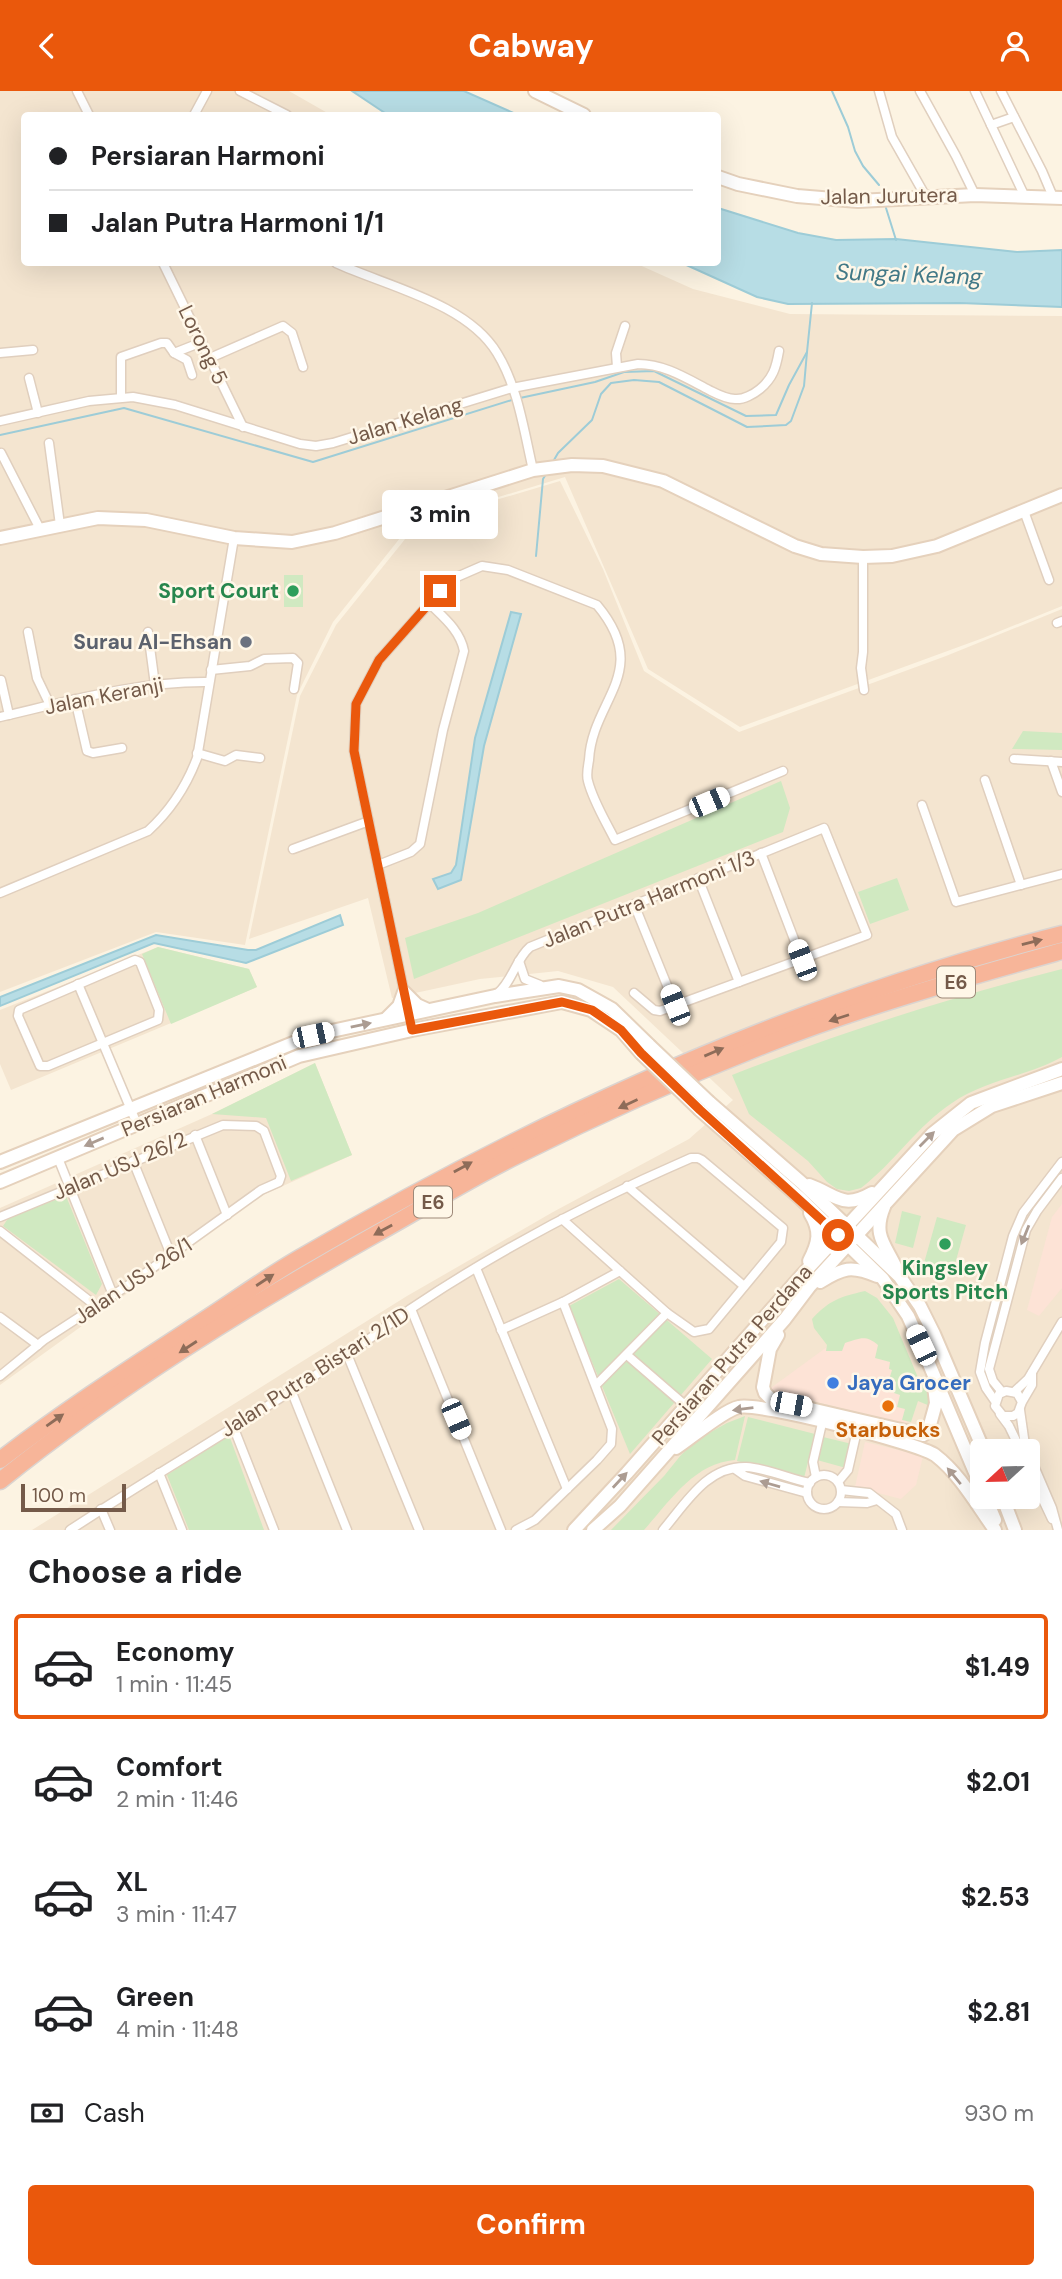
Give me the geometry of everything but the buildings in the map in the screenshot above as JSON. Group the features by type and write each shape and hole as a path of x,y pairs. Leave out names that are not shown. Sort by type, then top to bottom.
{"highway":[{"name":"E6","path":"0,1481 100,1406 195,1342 299,1277 516,1156 639,1099 902,989 1002,950 1062,934"},
{"name":"E6","path":"0,1460 95,1392 297,1260 495,1150 659,1075 758,1034 902,989 1062,951"}],"main road":[{"path":"535,91 578,112"},
{"name":"Jalan Jurutera","path":"721,178 797,196 858,201 975,195 1058,197"},
{"path":"0,538 99,518 146,520 234,538 292,542 326,535 543,468 603,466 663,481 795,546 821,554 892,556 937,546 1062,495"},
{"name":"Persiaran Harmoni","path":"0,1162 313,1035 495,996 559,986 578,990 612,1009 645,1049"},
{"path":"384,1020 395,1012 404,992 417,1005 428,1010"},
{"name":"Persiaran Harmoni","path":"0,1182 299,1056 412,1030 562,1002 592,1010 645,1049 800,1198 900,1277"},
{"name":"Persiaran Putra Perdana","path":"573,1530 847,1235 932,1133 963,1108 999,1091 1062,1069"},
{"name":"Persiaran Putra Perdana","path":"883,1195 962,1123 992,1106 1062,1083"},
{"name":"Persiaran Harmoni","path":"704,1106 802,1182 847,1235 860,1257 883,1279"},
{"path":"802,1182 842,1202 883,1195 879,1238 934,1334 979,1439"},
{"path":"800,1198 818,1227 819,1235 805,1281"},
{"path":"805,1281 844,1269 864,1270 883,1279 908,1316 970,1461"},
{"name":"Persiaran Putra Perdana","path":"593,1530 620,1506 785,1319 805,1281"},
{"path":"785,1319 770,1349 764,1387 765,1393 772,1400 858,1425 935,1455 997,1530"},
{"path":"858,1425 918,1434 929,1432 937,1393 921,1345"},
{"path":"663,1457 739,1407 824,1416"},
{"path":"990,1509 997,1530"},
{"path":"1007,1509 1015,1530"}],"street":[{"path":"76,91 87,112"},
{"path":"196,112 207,91"},
{"path":"240,91 281,112"},
{"path":"879,91 892,137 926,197"},
{"path":"920,91 975,195"},
{"path":"975,91 1025,197"},
{"path":"1001,91 1058,197"},
{"path":"991,125 1014,117"},
{"name":"Lorong 5","path":"164,266 243,427"},
{"path":"343,266 442,307 472,325 496,350 543,468"},
{"path":"210,358 283,326 292,333 303,366"},
{"path":"617,367 616,353 625,326"},
{"path":"121,397 121,357 164,342 174,353 187,360 192,375"},
{"path":"174,353 202,342"},
{"path":"0,353 33,350"},
{"name":"Jalan Kelang","path":"0,421 89,401 121,397 175,405 300,444 316,446 513,391 617,367 651,364 737,400 755,393 770,381 776,369 779,351"},
{"path":"29,378 38,413"},
{"path":"49,443 60,525"},
{"path":"1,453 40,529"},
{"path":"1024,511 1049,580"},
{"path":"0,893 148,831 167,813 182,791 189,779 197,753 234,538"},
{"path":"863,557 861,668 864,690"},
{"path":"412,1030 354,751 356,704 379,660 450,580 482,566 508,570 597,605 606,616 617,639 620,677 590,745 587,780 615,840 783,771"},
{"path":"378,865 411,852 420,844 443,730 464,651 462,640 455,630 429,603"},
{"path":"29,632 37,678 50,705"},
{"path":"148,632 155,685"},
{"path":"211,670 250,666 264,659 293,658 298,663 294,689"},
{"path":"1,680 4,716"},
{"name":"Jalan Keranji","path":"4,716 115,690 209,681"},
{"path":"75,699 88,751 93,753 122,748"},
{"path":"197,753 223,761 236,755 260,758"},
{"path":"1014,759 1062,762"},
{"path":"1051,761 1062,792"},
{"path":"985,780 1021,885"},
{"path":"922,806 956,902 1062,874"},
{"path":"293,849 369,821"},
{"name":"Jalan Putra Harmoni 1/3","path":"495,996 510,981 523,954 530,947 824,828 867,935 802,960"},
{"path":"634,993 654,1010 660,1011 802,960 761,853"},
{"path":"698,879 739,982"},
{"path":"634,904 675,1005"},
{"path":"130,961 140,962 160,1017 103,1044 48,1066 40,1066 18,1017 19,1010 130,961"},
{"name":"Persiaran Harmoni","path":"519,961 525,979 532,984 549,988"},
{"path":"78,984 137,1124"},
{"name":"Jalan USJ 26/2","path":"0,1217 223,1125 256,1126 264,1131 281,1176 279,1182 267,1187"},
{"path":"195,1135 227,1216"},
{"path":"58,1158 113,1295"},
{"name":"Jalan Putra Bistari 2/1D","path":"70,1530 347,1355 411,1309 476,1268 627,1186 698,1158 783,1228 781,1242 744,1286"},
{"path":"133,1161 171,1255"},
{"path":"1015,1439 999,1413 980,1372 1013,1236 1023,1213 1062,1162"},
{"path":"1002,1392 993,1381 989,1369 1017,1256 1026,1230 1037,1210 1062,1178"},
{"path":"562,1219 667,1313 694,1332 709,1329 744,1286 627,1186"},
{"name":"Jalan USJ 26/1","path":"0,1376 38,1345 267,1187"},
{"path":"0,1231 96,1306"},
{"path":"476,1268 567,1489"},
{"path":"501,1330 620,1271"},
{"path":"516,1530 535,1520 611,1444 612,1429 562,1302"},
{"path":"411,1309 501,1530"},
{"path":"596,1385 667,1313"},
{"path":"0,1317 38,1345"},
{"path":"1002,1392 1014,1392 1025,1384 1062,1322"},
{"path":"347,1355 419,1530"},
{"path":"626,1355 686,1406"},
{"path":"999,1413 1008,1417 1016,1415 1032,1385 1032,1373"},
{"path":"291,1390 347,1530"},
{"path":"995,1401 1002,1392"},
{"path":"1014,1392 1021,1406 1025,1445 1058,1529"},
{"path":"824,1416 813,1462 813,1480 807,1493 811,1502 819,1508 830,1508 838,1501 839,1486 848,1471 858,1425"},
{"path":"233,1426 274,1530"},
{"path":"663,1530 709,1478 722,1470 747,1467 813,1480 825,1475 839,1486 869,1493 895,1514 902,1530"},
{"path":"735,1469 745,1476 807,1493"},
{"path":"159,1473 182,1530"},
{"path":"1040,1495 1058,1529"},
{"path":"838,1501 867,1503 877,1500"},
{"path":"102,1509 110,1530"}],"shaded area":[{"path":"0,91 289,91 326,112 21,112 21,266 642,266 693,289 790,314 1062,316 1062,606 983,638 740,727 648,669 565,477 412,523 333,622 297,695 245,945 156,932 0,992"},
{"path":"560,481 603,569 644,671 739,732 946,656 1062,609 1062,1530 32,1530 407,1296 553,1212 689,1139 733,1100 613,987 558,971 480,979 392,998 368,898 249,939 300,696 336,625 418,523"},
{"path":"158,947 249,969 257,987 11,1090 0,1064 0,1010"},
{"path":"315,1063 352,1155 265,1194 0,1385 0,1208 212,1114"},
{"path":"1062,1204 1062,1288 1039,1316 1027,1310 1052,1217"},
{"path":"872,1330 888,1346 910,1405 906,1424 768,1390 831,1344"},
{"path":"865,1442 923,1456 916,1485 901,1499 855,1487"}],"green space":[{"name":"Sport Court","path":"284,575 303,575 303,607 284,607"},
{"path":"1023,731 1062,733 1062,750 1012,749"},
{"path":"781,781 790,808 783,832 414,979 405,938 478,913"},
{"path":"897,878 909,910 870,924 858,892"},
{"path":"158,947 249,969 257,987 171,1024 142,954"},
{"path":"1062,969 1062,1057 978,1089 952,1103 928,1122 861,1188 849,1191 837,1189 808,1161 749,1114 732,1075 895,1017"},
{"path":"315,1063 352,1155 291,1181 266,1118 212,1114"},
{"path":"66,1196 102,1284 96,1295 3,1226 9,1217"},
{"path":"902,1211 921,1216 913,1248 895,1243"},
{"name":"Kingsley Sports Pitch","path":"937,1217 966,1225 953,1271 924,1263"},
{"path":"619,1279 712,1359 630,1454 569,1306"},
{"path":"865,1291 877,1298 893,1318 919,1380 927,1391 930,1406 918,1401 911,1422 902,1420 905,1409 897,1407 900,1395 894,1393 896,1382 889,1380 892,1370 889,1369 890,1362 875,1358 878,1345 862,1338 845,1343 842,1351 826,1351 827,1345 814,1328 812,1319 824,1307 842,1297"},
{"path":"745,1416 735,1460 707,1468 695,1476 673,1496 644,1530 611,1530 700,1438"},
{"path":"748,1417 815,1434 804,1478 737,1461"},
{"path":"229,1435 264,1530 189,1530 167,1475"},
{"path":"823,1437 852,1444 846,1468 817,1460"}],"water":[{"path":"352,91 464,91 511,112 384,112"},
{"name":"Sungai Kelang","path":"721,209 798,233 836,240 896,239 1017,252 1062,250 1062,307 960,303 788,304 757,297 689,266 721,266"},
{"path":"511,612 521,614 484,746 461,880 438,889 433,879 451,873 456,865 475,738"},
{"path":"340,915 343,925 246,963 154,943 0,1006 0,997 156,935 256,950"}],"waterway":[{"path":"832,91 855,151 863,166 879,185"},
{"path":"886,208 896,240"},
{"path":"520,398 595,382 624,372 654,371 746,416 776,415 807,352 812,303"},
{"path":"554,460 592,420 601,394 611,383 634,380 659,382 747,427 786,425 791,421 804,386 807,352"},
{"path":"0,435 124,408 313,462 515,399"},
{"path":"536,556 543,479 546,474"}],"place":[{"name":"Sport Court","path":"293,591"},
{"name":"Surau Al-Ehsan","path":"246,642"},
{"name":"Kingsley Sports Pitch","path":"945,1244"},
{"name":"Jaya Grocer","path":"833,1383"},
{"name":"Starbucks","path":"888,1406"}],"route":[{"path":"440,591 379,660 356,704 354,751 412,1030 562,1002 592,1010 621,1030 700,1110 838,1235"}]}
